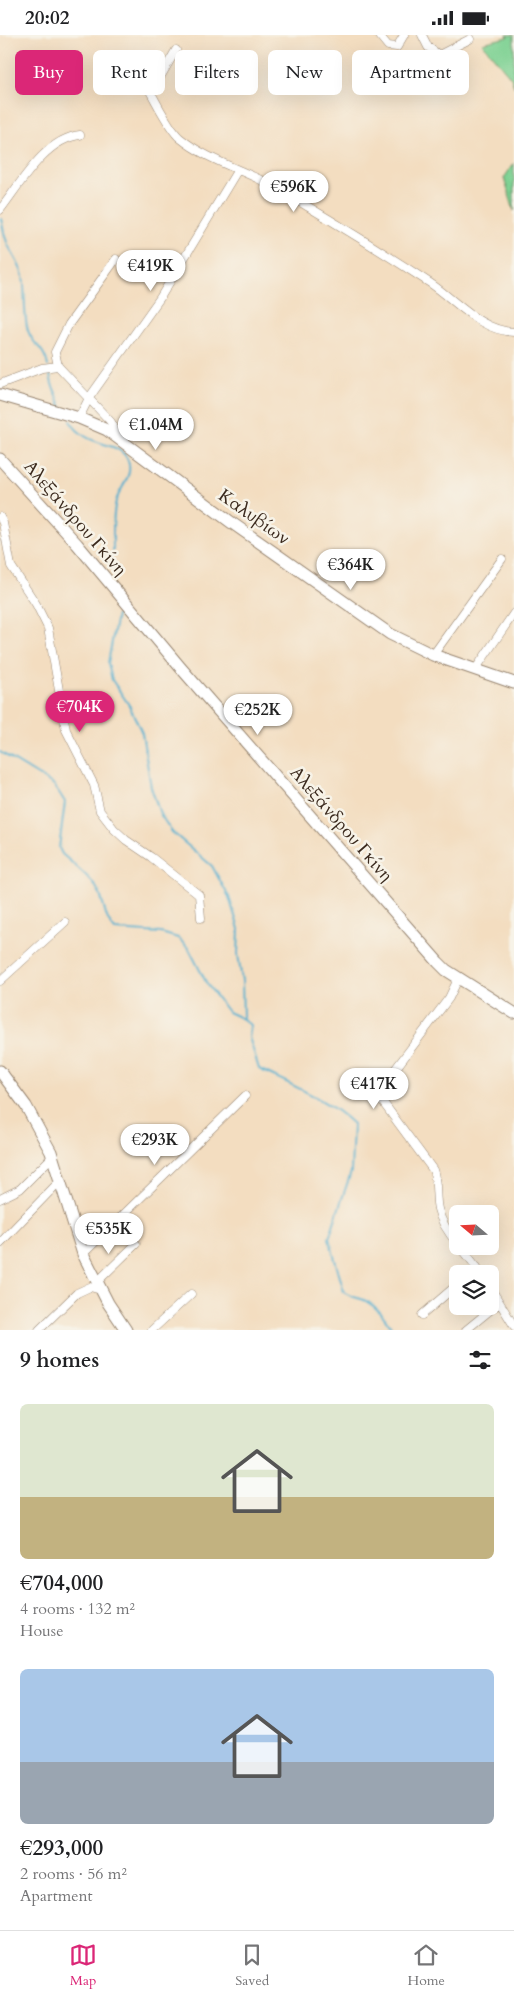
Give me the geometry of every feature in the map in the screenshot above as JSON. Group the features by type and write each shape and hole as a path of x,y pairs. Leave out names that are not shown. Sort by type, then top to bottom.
{"street":[{"path":"379,35 388,46 397,47 404,35"},
{"path":"422,35 428,47 439,55 470,39"},
{"path":"175,52 151,93 178,137 237,171 270,185 382,252 449,296 473,317 488,326 514,332"},
{"path":"0,210 50,149 67,137 80,135"},
{"path":"76,417 160,298 237,171"},
{"path":"116,259 58,343 55,352 55,366 111,422 119,438"},
{"path":"0,384 42,368 55,366"},
{"name":"Καλυβίων","path":"0,395 76,417 119,438 232,523 390,634 433,655 514,683"},
{"name":"Αλεξάνδρου Γκίνη","path":"0,459 77,544 180,667 432,955 446,969 514,1013"},
{"path":"0,517 3,523 11,566 36,604 48,628 66,730 94,785 100,811 114,829 126,840 199,895 201,918"},
{"path":"433,655 502,559"},
{"path":"475,670 514,613"},
{"path":"0,981 65,922"},
{"path":"449,1232 442,1221 438,1209 437,1181 433,1171 382,1101 380,1094 384,1084 449,998 459,977"},
{"path":"0,1071 26,1106 53,1156 83,1254 99,1286 126,1330"},
{"path":"83,1254 245,1095"},
{"path":"0,1199 20,1189 53,1156"},
{"path":"0,1243 56,1185 62,1183"},
{"path":"39,1330 77,1293 90,1287 99,1286 136,1244"},
{"path":"467,1255 476,1265"},
{"path":"422,1315 449,1292"},
{"path":"152,1330 191,1294"},
{"path":"499,1303 514,1326"},
{"path":"466,1330 484,1315"}],"green space":[{"path":"507,35 514,35 514,87 511,78 482,43 508,37"},
{"path":"514,163 514,211 504,178"}],"waterway":[{"path":"1,219 7,242 23,276 27,328 47,360 48,366"},
{"path":"49,370 52,384 62,408"},
{"path":"70,421 84,435 119,450 128,460 128,476 117,497 115,507 113,551"},
{"path":"117,615 108,663 112,680 129,705 142,733 151,787 160,814 172,832 212,866 229,897 239,929 238,954 242,981 243,1017"},
{"path":"0,752 54,785 65,802 59,848 62,854 85,874 96,887 108,919 115,930 161,933 178,938 189,949 207,984 228,1012 243,1019 250,1025 249,1037 259,1069 332,1107 353,1124 351,1172 329,1238 344,1292 375,1307 393,1330"}]}
